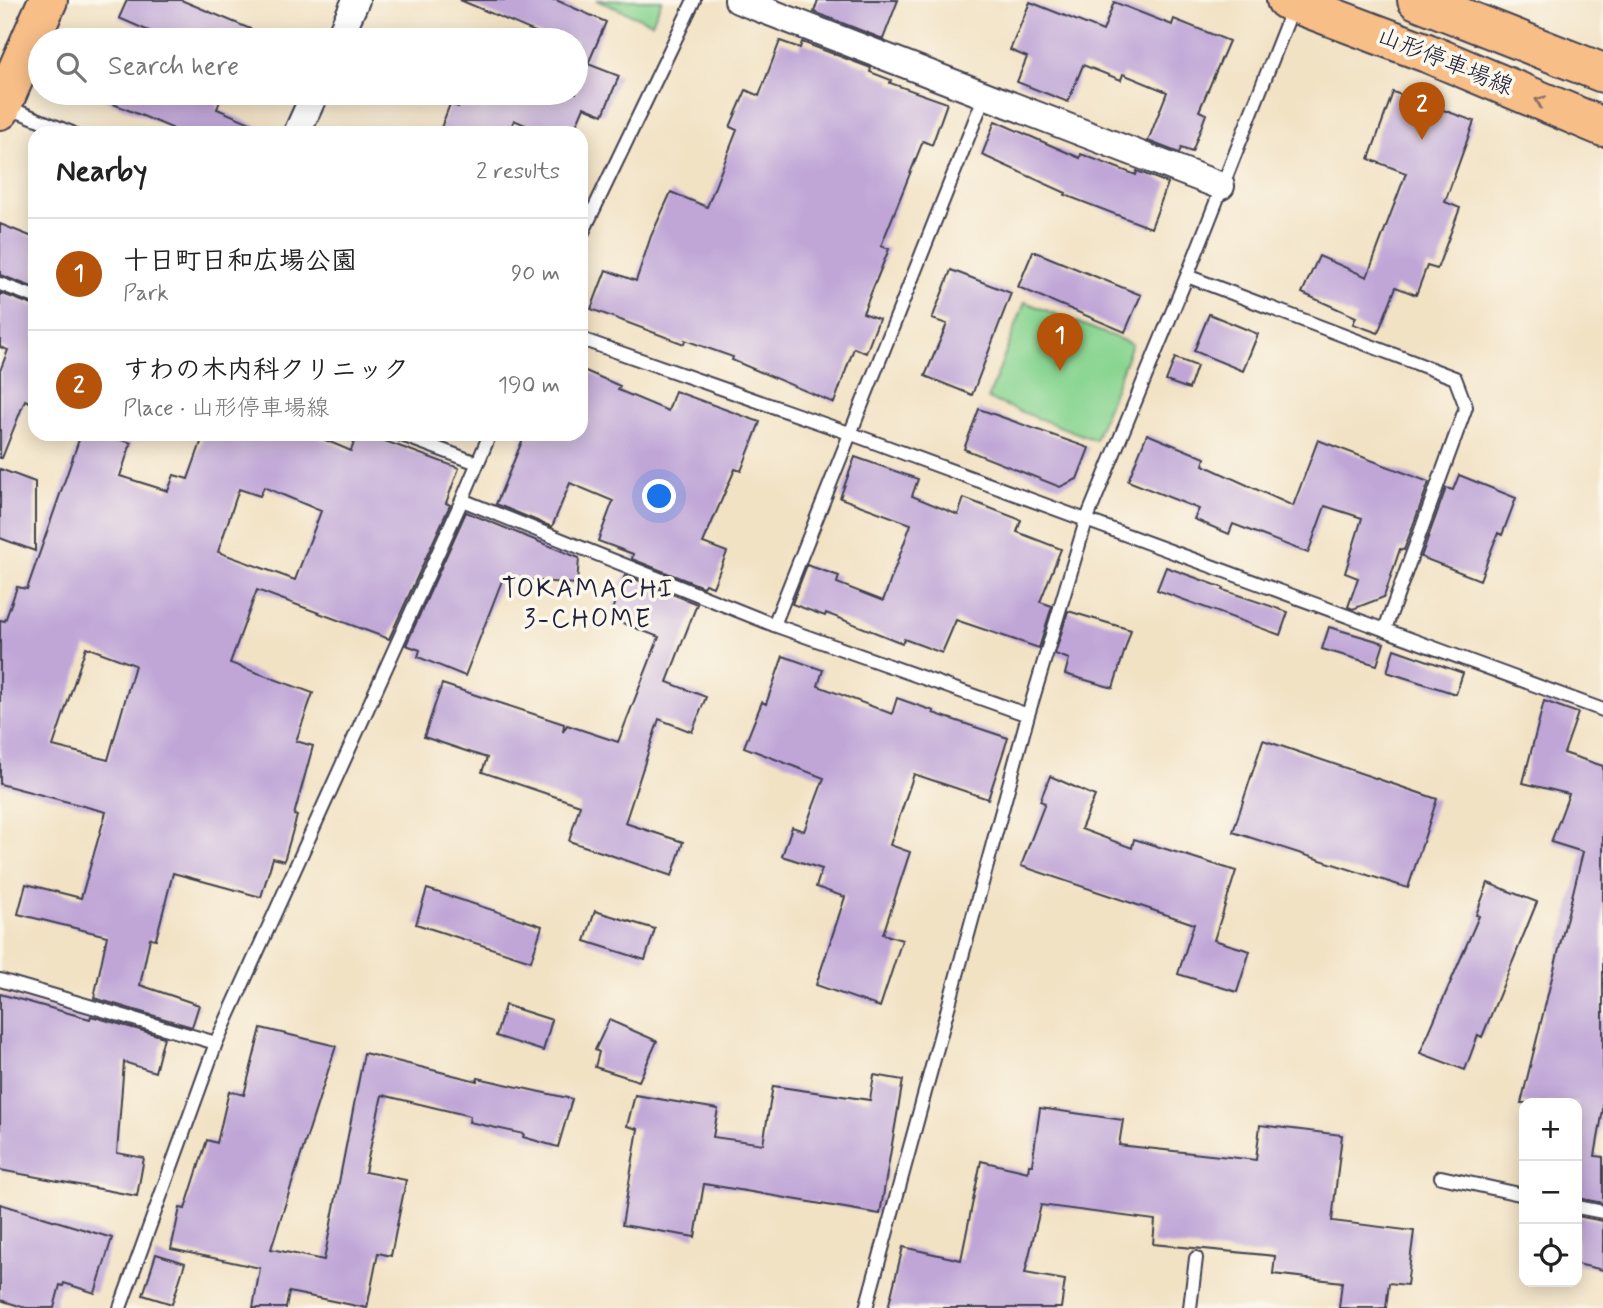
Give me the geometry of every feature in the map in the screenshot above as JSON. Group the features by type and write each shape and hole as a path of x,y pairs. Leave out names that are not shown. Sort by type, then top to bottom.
{"main road":[{"path":"36,28 48,0"},
{"name":"山形停車場線","path":"1416,0 1603,73"},
{"name":"山形停車場線","path":"1292,1 1427,53 1603,127"},
{"path":"1,106 28,45"}],"street":[{"path":"343,28 356,0"},
{"path":"738,0 1221,186"},
{"path":"300,126 310,105"}],"lane":[{"path":"588,221 694,0"},
{"path":"866,1308 1028,715 1086,521 1187,276 1292,1"},
{"path":"774,625 985,95"},
{"path":"1,106 54,126"},
{"path":"1187,276 1455,378 1466,407 1385,629"},
{"path":"0,284 28,294"},
{"path":"588,341 849,433 1603,710"},
{"path":"418,441 477,463"},
{"path":"120,1308 216,1043 487,441"},
{"path":"462,500 774,625 1028,715"},
{"path":"0,980 216,1043"},
{"path":"1441,1177 1519,1194"},
{"path":"1582,1208 1603,1212"},
{"path":"1190,1308 1196,1258"}],"green space":[{"path":"596,0 662,0 652,23"},
{"path":"1025,302 1132,344 1095,440 988,399"}],"building":[{"path":"127,0 181,0 248,28 142,28 119,18"},
{"path":"460,0 556,0 606,22 588,64 588,28 526,28"},
{"path":"818,0 898,0 883,39 814,12"},
{"path":"1030,2 1103,31 1114,2 1172,25 1174,19 1229,41 1199,111 1206,114 1192,152 1181,148 1179,153 1148,141 1167,92 1123,74 1121,80 1083,65 1068,102 1017,82 1027,57 1010,50"},
{"path":"780,41 800,48 802,42 871,68 870,72 891,80 890,83 947,103 932,145 923,141 881,246 889,249 863,313 879,319 866,353 854,348 834,403 732,360 733,357 685,340 684,344 591,309 606,270 636,281 651,236 671,192 707,207 737,130 730,127 746,90 759,96"},
{"path":"588,64 619,76 603,115 584,107 576,126 528,126 514,120 512,126 442,126 450,105 588,105"},
{"path":"1393,92 1474,121 1445,202 1460,208 1437,269 1427,266 1416,295 1396,287 1378,333 1353,324 1356,317 1302,293 1319,256 1367,277 1406,173 1369,159"},
{"path":"116,105 218,105 217,109 257,126 167,126"},
{"path":"995,121 1080,158 1081,154 1136,175 1137,171 1168,183 1151,228 1065,195 1066,193 982,155"},
{"path":"0,224 28,235 28,285 0,275"},
{"path":"1033,251 1141,295 1125,332 1018,287"},
{"path":"951,270 1011,293 972,395 925,376 947,324 932,319"},
{"path":"0,293 28,303 28,401 25,400 2,458 0,371 8,350 0,347"},
{"path":"1209,314 1258,334 1243,371 1194,351"},
{"path":"1175,358 1197,366 1189,389 1166,381"},
{"path":"588,372 620,386 618,390 668,411 675,391 760,422 741,471 735,469 703,543 727,552 713,587 705,584 703,587 632,559 633,554 598,541 613,501 570,483 552,527 496,504 522,441 588,441"},
{"path":"979,409 1089,448 1077,479 1060,487 964,449"},
{"path":"1147,434 1205,458 1203,465 1293,506 1318,440 1429,482 1404,550 1400,549 1384,597 1353,609 1348,607 1358,578 1345,573 1362,518 1325,506 1308,553 1233,524 1229,534 1194,519 1199,509 1128,481"},
{"path":"79,441 131,443 120,476 168,491 174,475 188,479 202,441 327,441 351,451 355,441 385,441 459,468 446,503 450,505 389,639 257,590 230,663 313,693 296,741 313,746 284,861 273,858 261,897 173,873 156,939 150,938 140,985 199,1005 192,1027 94,998 107,936 18,914 26,884 81,898 106,812 0,784 0,620 5,621 17,587 27,589","holes":["264,487 321,511 295,580 218,552 239,489 260,496","86,647 135,665 108,760 53,746"]},
{"path":"855,457 918,479 912,496 958,515 964,498 1021,520 1017,532 1061,549 1040,602 1052,606 1039,648 956,620 942,653 904,639 902,643 826,613 825,616 792,604 807,565 839,576 837,583 883,601 911,524 840,498"},
{"path":"0,469 35,482 35,551 0,538"},
{"path":"1459,475 1516,498 1502,535 1498,533 1480,580 1421,557 1446,488 1453,490"},
{"path":"466,512 579,558 577,584 503,578 465,676 418,657 420,650 406,645"},
{"path":"1166,567 1288,612 1280,635 1157,590"},
{"path":"625,575 697,604 667,682 706,697 692,732 659,719 625,823 683,842 672,876 569,841 580,805 482,772 487,758 424,737 442,684 564,724 563,732 567,725 618,742 659,637 609,618"},
{"path":"1068,611 1131,630 1113,688 1065,674 1069,659 1055,654"},
{"path":"1329,627 1384,643 1377,665 1322,649"},
{"path":"1394,649 1463,673 1456,694 1387,672"},
{"path":"783,656 823,670 818,686 892,714 897,698 1008,738 988,799 914,774 890,845 910,852 883,934 902,940 880,1007 816,985 845,897 816,887 822,869 782,856 792,827 804,831 824,778 744,747 762,702 766,704"},
{"path":"1544,701 1578,713 1564,753 1603,766 1603,1110 1595,1156 1603,1157 1603,1203 1582,1199 1582,1098 1522,1098 1583,852 1551,842 1569,794 1523,783"},
{"path":"1263,740 1437,799 1408,888 1233,832"},
{"path":"1050,776 1095,796 1081,829 1132,848 1134,839 1236,871 1214,940 1250,951 1237,992 1178,974 1194,924 1021,866 1045,803 1040,801"},
{"path":"1488,883 1537,902 1482,1037 1478,1035 1465,1070 1420,1053 1479,916 1476,915"},
{"path":"427,889 542,926 531,961 416,924"},
{"path":"595,911 655,929 645,960 585,941"},
{"path":"0,994 164,1037 155,1072 124,1062 117,1153 144,1158 137,1196 0,1170"},
{"path":"505,1005 552,1020 543,1051 496,1036"},
{"path":"609,1020 657,1041 639,1081 595,1067 599,1052 595,1050"},
{"path":"261,1028 336,1046 271,1249 324,1260 364,1053 477,1081 478,1078 572,1099 558,1147 523,1137 524,1134 469,1122 470,1116 382,1095 365,1172 406,1180 391,1256 378,1253 367,1308 289,1292 286,1308 253,1308 260,1268 171,1249 180,1208 185,1209 207,1140 217,1143 229,1091 244,1095"},
{"path":"874,1075 903,1080 880,1214 704,1184 695,1237 622,1225 638,1129 627,1126 635,1095 718,1109 713,1137 763,1144 773,1086 870,1100"},
{"path":"1040,1108 1123,1120 1119,1145 1256,1160 1260,1125 1342,1135 1332,1221 1414,1231 1407,1285 1389,1283 1386,1308 1339,1308 1342,1282 1273,1274 1275,1256 1153,1244 1155,1220 1041,1205 1025,1273 1065,1280 1061,1308 888,1308 903,1247 961,1260 981,1161 1028,1172 1029,1165 1032,1165"},
{"path":"0,1204 112,1238 95,1293 64,1283 63,1286 60,1285 54,1308 26,1308 0,1300"},
{"path":"1582,1217 1603,1221 1603,1270 1582,1265"},
{"path":"156,1254 185,1263 172,1304 143,1295"}],"place":[{"name":"すわの木内科クリニック","path":"1422,140"},
{"name":"十日町日和広場公園","path":"1060,371"}],"district":[{"name":"TOKAMACHI 3-CHOME","path":"588,605"}]}
